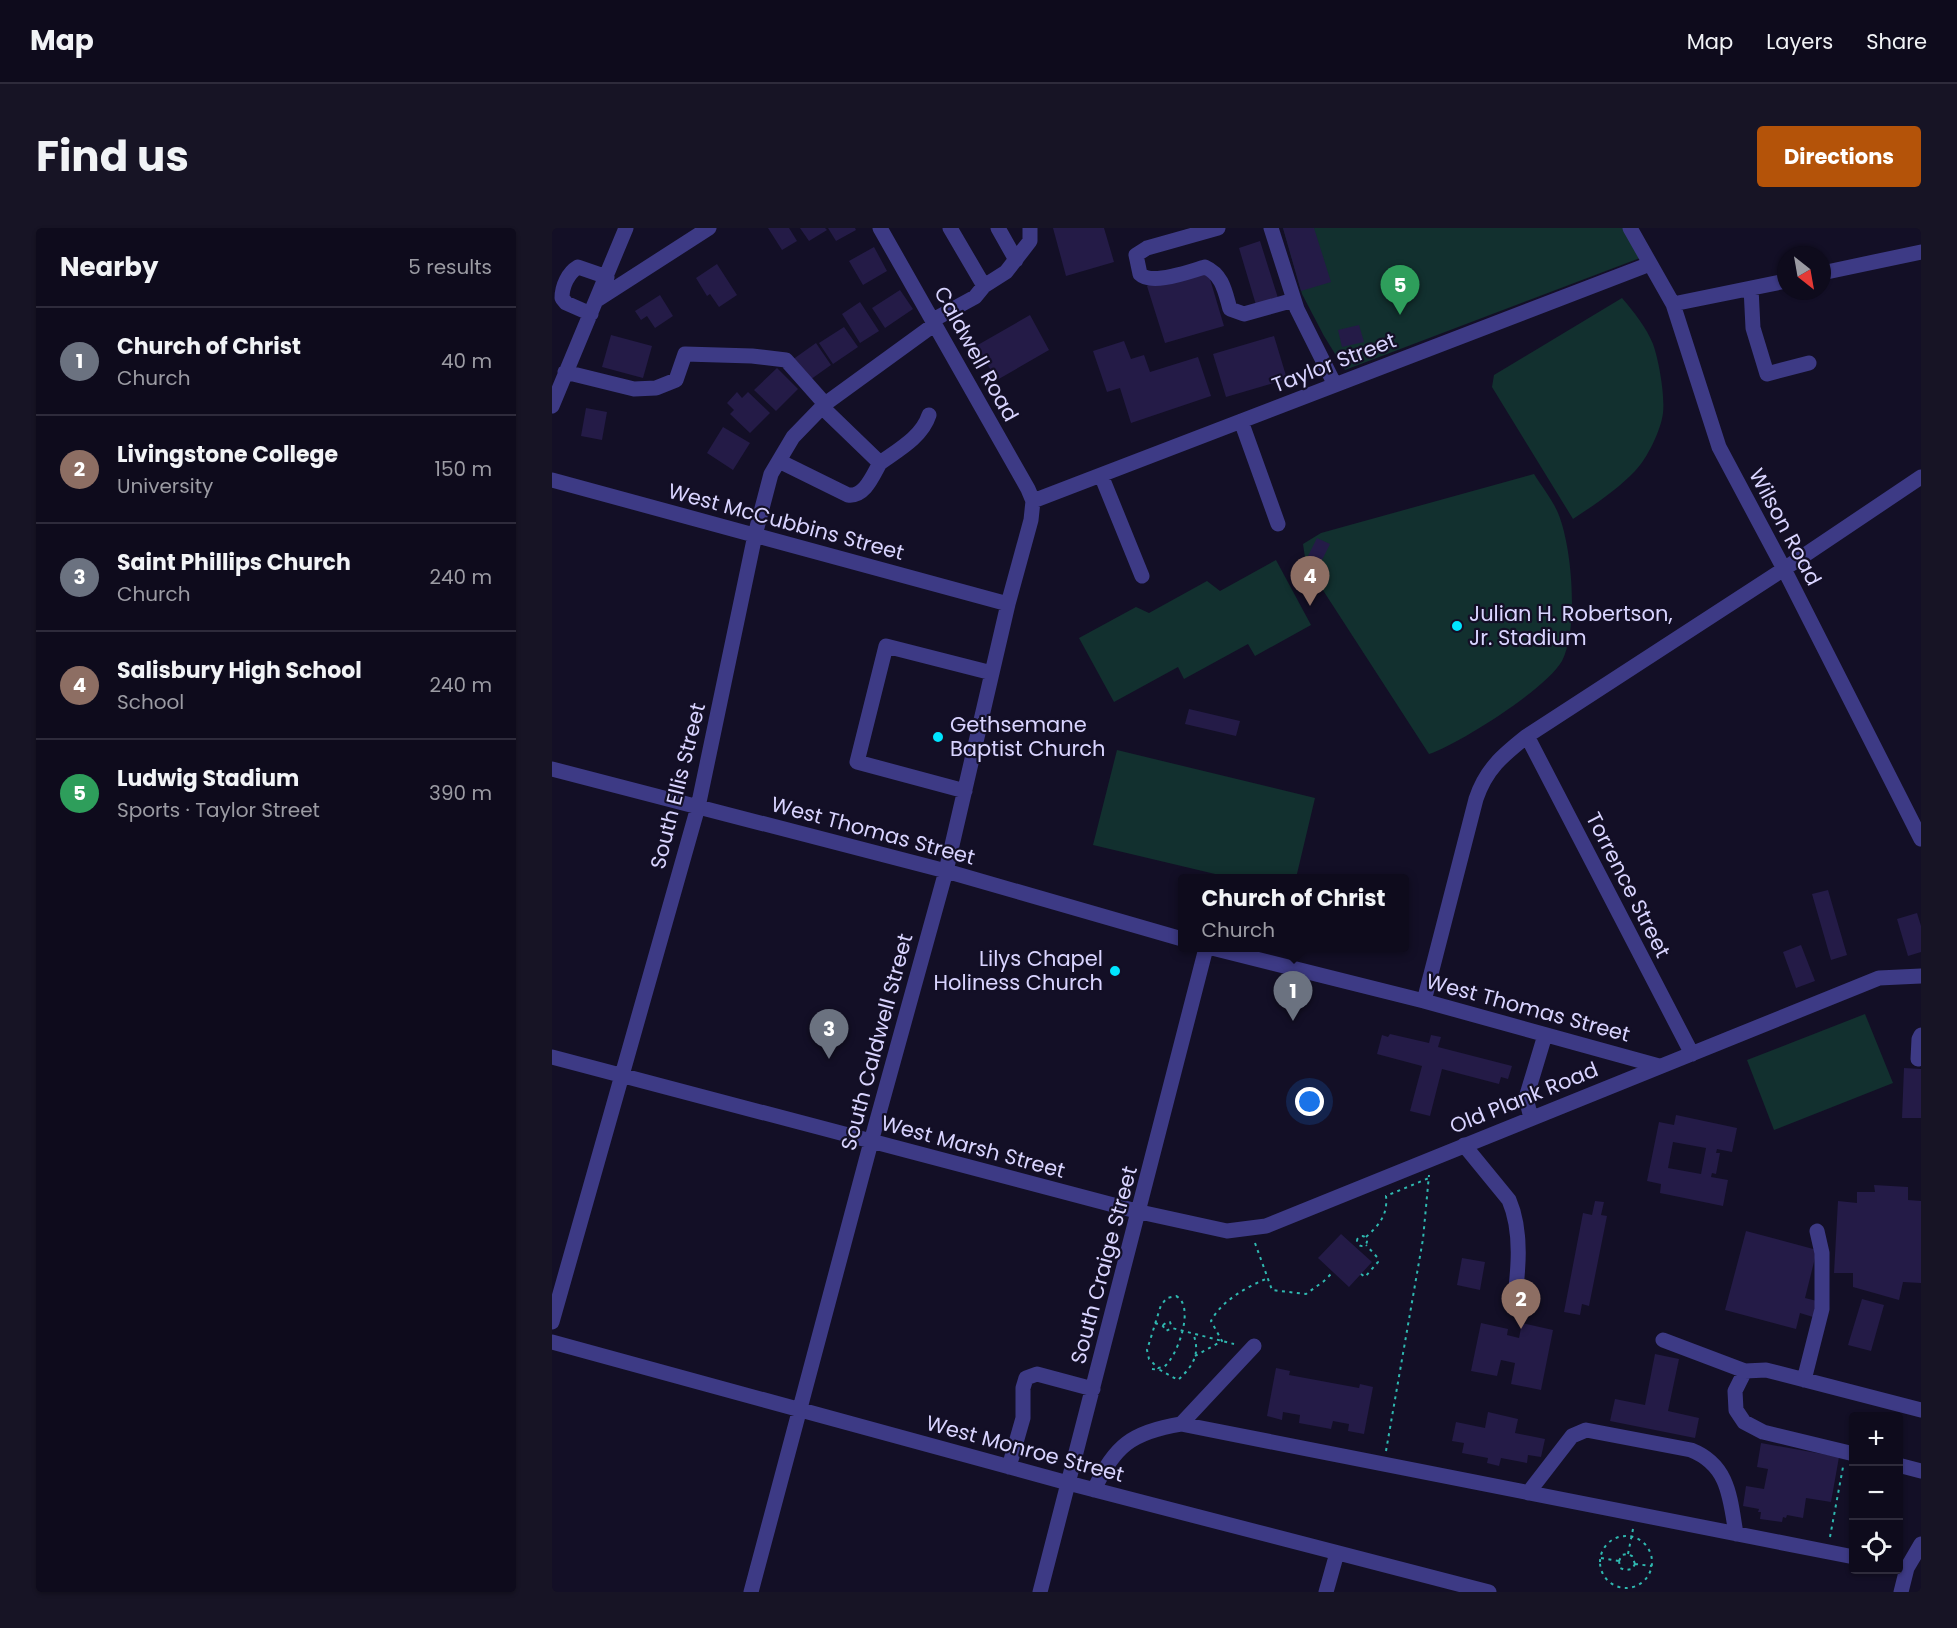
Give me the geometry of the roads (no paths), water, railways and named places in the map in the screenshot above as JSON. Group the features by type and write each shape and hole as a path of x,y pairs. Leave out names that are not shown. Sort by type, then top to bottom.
{"street":[{"path":"552,406 626,228"},
{"path":"607,277 578,267 570,272 562,291 562,298 567,303 594,307 709,228"},
{"name":"Caldwell Road","path":"880,228 1028,489 1032,501"},
{"path":"950,228 984,286"},
{"path":"998,228 1016,260"},
{"name":"South Ellis Street","path":"552,1322 698,807 755,535 771,474 793,436 823,406 934,322 975,297 984,286 1006,273 1030,241 1030,228"},
{"path":"1218,228 1147,248 1136,255 1140,274 1143,278 1160,279 1208,268 1220,279 1230,309 1238,313 1244,314 1294,300"},
{"path":"1271,228 1294,300 1335,385"},
{"name":"Wilson Road","path":"1630,228 1673,304 1719,447 1784,569 1921,839"},
{"path":"1831,271 1921,252"},
{"name":"Taylor Street","path":"1032,501 1650,264"},
{"path":"1673,304 1777,283"},
{"path":"1751,288 1753,328 1767,374 1809,363"},
{"path":"565,372 634,389 656,388 676,380 685,354 752,356 786,360 853,439 880,462"},
{"path":"779,461 848,495 853,495 864,488 880,462 916,435 927,422 928,415"},
{"path":"1241,421 1278,524"},
{"path":"1101,475 1142,576"},
{"path":"1424,1001 1476,799 1482,782 1501,757 1527,736 1921,477"},
{"name":"West McCubbins Street","path":"552,480 1008,604"},
{"name":"South Caldwell Street","path":"751,1592 946,871 1008,604 1031,520 1032,501"},
{"path":"964,791 857,762 886,646 992,673"},
{"name":"Torrence Street","path":"1527,736 1692,1054"},
{"name":"West Thomas Street","path":"552,769 946,871 1178,938"},
{"name":"South Craige Street","path":"1041,1592 1205,952"},
{"name":"West Thomas Street","path":"1228,952 1424,1001 1659,1066"},
{"name":"Old Plank Road","path":"1140,1212 1227,1231 1266,1226 1879,978 1921,976"},
{"path":"1531,1118 1526,1098 1545,1035"},
{"path":"1918,1059 1921,1035"},
{"name":"West Marsh Street","path":"552,1057 1140,1212"},
{"path":"1464,1145 1509,1200 1512,1208 1516,1230 1518,1270 1514,1306"},
{"path":"1804,1380 1822,1309 1822,1253 1817,1231"},
{"path":"1663,1340 1745,1371 1766,1370 1921,1410"},
{"name":"West Monroe Street","path":"552,1342 1094,1490 1489,1592"},
{"path":"1181,1424 1253,1347"},
{"path":"1745,1371 1735,1391 1736,1410 1744,1422 1763,1432 1849,1453"},
{"path":"1009,1467 1023,1418 1023,1388 1026,1378 1036,1374 1093,1389"},
{"path":"1094,1490 1106,1465 1125,1444 1157,1428 1181,1424 1849,1556"},
{"path":"1528,1493 1572,1436 1586,1430 1691,1450 1705,1456 1719,1469 1729,1492 1736,1534"},
{"path":"1903,1466 1921,1471"},
{"path":"1903,1567 1921,1544"},
{"path":"1326,1592 1337,1553"},
{"path":"1900,1592 1902,1574"}],"place":[{"name":"Ludwig Stadium","path":"1400,315"},
{"name":"Salisbury High School","path":"1310,606"},
{"name":"Julian H. Robertson, Jr. Stadium","path":"1457,626"},
{"name":"Gethsemane Baptist Church","path":"938,737"},
{"name":"Lilys Chapel Holiness Church","path":"1115,971"},
{"name":"Church of Christ","path":"1293,1021"},
{"name":"Saint Phillips Church","path":"829,1059"},
{"name":"Livingstone College","path":"1521,1329"}]}
